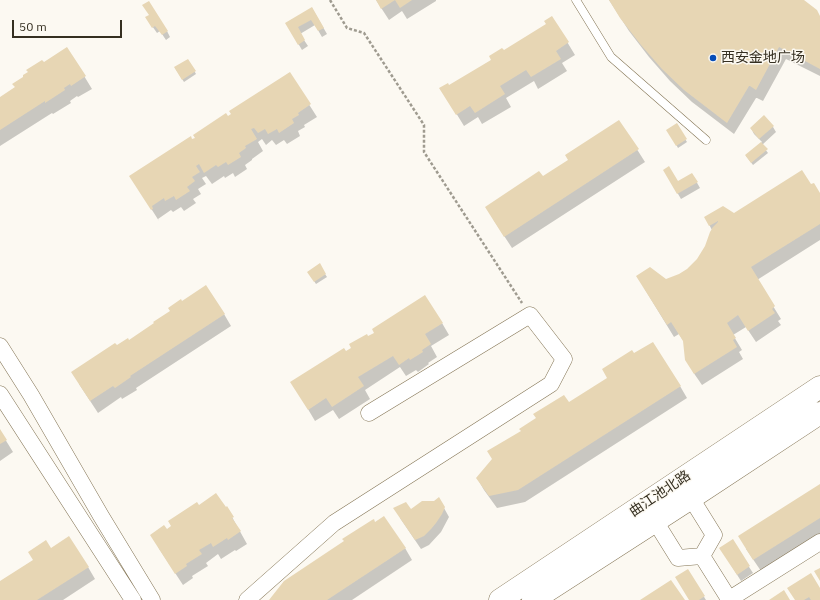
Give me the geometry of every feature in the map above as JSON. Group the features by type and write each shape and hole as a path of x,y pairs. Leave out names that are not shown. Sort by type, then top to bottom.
{"main road":[{"name":"曲江池北路","path":"500,600 820,387"},
{"name":"曲江池北路","path":"533,600 820,413"}],"street":[{"path":"247,600 334,523 552,384 564,359 530,316 369,414"},
{"path":"0,346 31,395 101,516 152,600"},
{"path":"0,394 133,600"},
{"path":"691,498 714,535 702,556"},
{"path":"655,521 678,558 702,556"},
{"path":"702,556 729,599 820,542"}],"lane":[{"path":"576,0 611,57 706,140"}],"path":[{"path":"330,0 347,28 364,33 424,125 424,152 530,316"}],"building":[{"path":"376,0 395,0 381,9"},
{"path":"395,0 412,0 400,8"},
{"name":"西安金地广场","path":"609,0 804,0 817,10 820,16 820,69 779,47 756,90 749,86 727,123 684,90 662,69 620,18"},
{"path":"149,1 168,31 162,35 155,26 152,28 145,17 149,15 142,5"},
{"path":"312,7 324,28 318,31 311,20 298,27 305,40 298,45 285,23"},
{"path":"552,16 569,42 556,51 561,59 531,77 526,70 500,86 505,94 475,113 470,106 456,115 439,88 448,83 449,85 491,60 489,56 502,48 504,50 546,24 544,21"},
{"path":"67,47 86,76 71,86 70,84 64,88 65,90 0,130 0,97 15,87 12,84 28,72 26,70 42,60 44,62"},
{"path":"188,59 196,71 182,80 174,67"},
{"path":"290,72 311,104 292,119 294,123 279,133 277,129 268,134 265,129 258,133 254,128 251,129 257,139 245,146 246,148 239,153 241,157 228,165 226,162 218,167 216,165 204,173 199,164 196,166 200,172 192,177 195,181 187,187 190,191 176,200 174,196 165,201 164,198 152,206 153,209 151,210 129,176 191,136 192,139 195,138 193,135 226,113 228,116 231,114 229,111"},
{"path":"764,115 774,126 759,139 750,128"},
{"path":"619,120 639,149 504,237 485,207 539,171 543,176 568,160 565,155"},
{"path":"677,123 687,139 676,146 666,130"},
{"path":"761,142 768,149 751,163 745,155"},
{"path":"669,166 678,181 692,173 698,182 677,194 663,170"},
{"path":"802,170 811,184 814,183 820,193 820,224 751,267 775,306 772,309 775,313 748,331 738,315 727,323 736,338 733,340 737,347 694,374 685,360 683,341 671,322 667,325 636,276 650,267 666,279 687,269 697,259 705,246 710,232 718,222 709,226 704,217 723,206 734,213"},
{"path":"320,263 326,274 314,282 307,272"},
{"path":"206,285 225,314 130,376 131,377 115,388 113,386 90,401 71,372 115,343 117,345 128,338 129,340 170,311 168,308 181,299 182,301"},
{"path":"425,295 443,323 425,334 431,344 422,350 423,352 410,360 409,358 399,365 393,356 358,377 364,386 332,407 326,398 308,410 290,382 344,348 346,351 351,348 349,344 367,334 368,336 374,333 372,329"},
{"path":"653,342 681,386 518,490 489,496 476,478 492,459 487,451 521,431 519,429 536,418 533,414 564,395 569,402 607,378 602,369 632,350 634,353"},
{"path":"0,429 7,440 0,444"},
{"path":"820,484 820,518 753,560 738,536"},
{"path":"216,493 226,507 227,506 234,517 232,518 241,531 228,540 227,538 213,547 211,543 199,550 202,554 186,564 187,566 175,574 150,535 164,525 167,529 171,526 168,521 197,502 199,505"},
{"path":"439,497 445,507 442,514 424,536 415,540 393,508 406,502 411,509 422,501 434,501"},
{"path":"384,516 406,548 327,600 269,600 284,581 344,541 342,539 372,520 374,519 375,522"},
{"path":"69,536 89,567 37,600 0,600 0,581 33,560 28,552 46,540 51,548"},
{"path":"733,539 750,566 737,575 719,548"},
{"path":"820,568 820,581 814,571"},
{"path":"688,569 705,596 699,600 689,600 675,577"},
{"path":"811,573 820,588 820,600 811,600 809,597 804,600 795,600 787,588"},
{"path":"671,580 685,600 640,600"},
{"path":"784,590 790,600 769,600"}],"place":[{"name":"西安金地广场","path":"713,58"}]}
